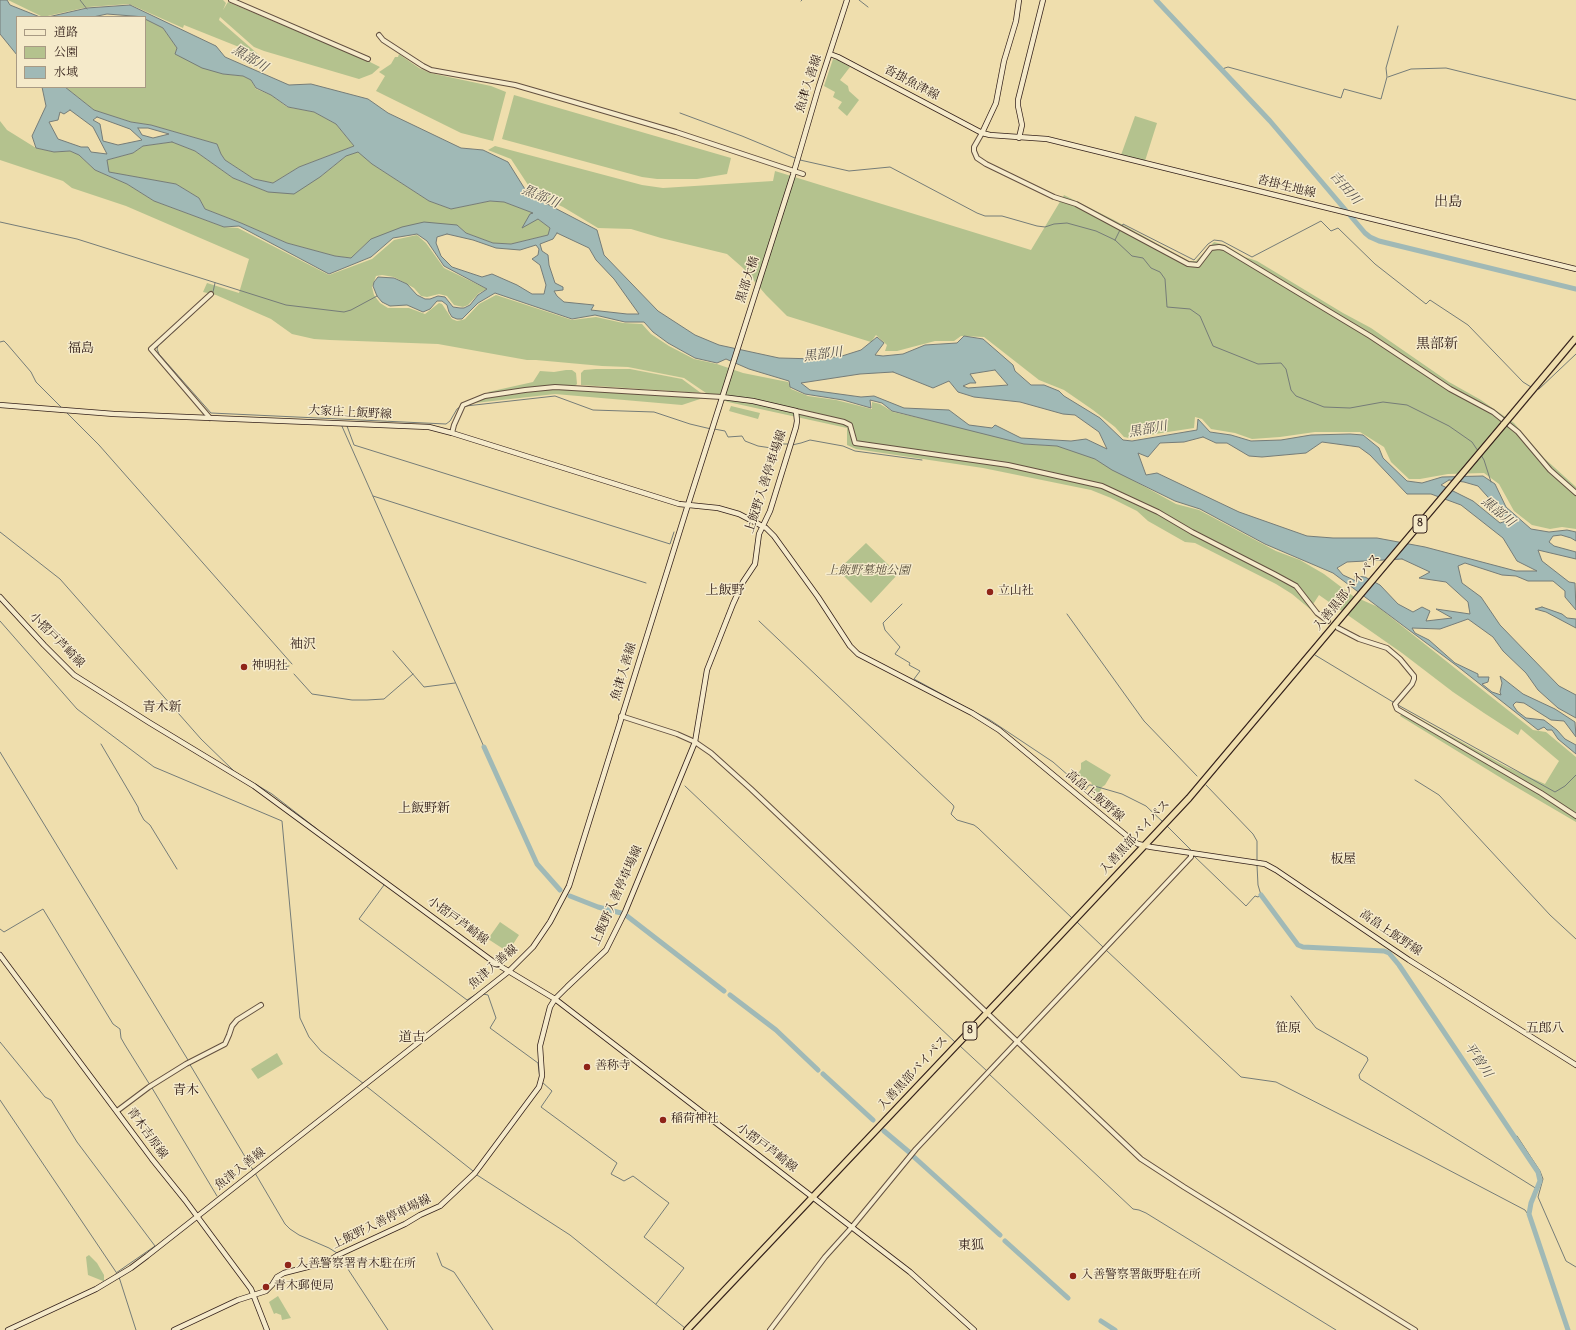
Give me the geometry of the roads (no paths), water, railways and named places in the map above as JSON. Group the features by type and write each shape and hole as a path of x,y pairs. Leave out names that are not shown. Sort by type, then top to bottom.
{"highway":[{"name":"入善黒部バイパス","path":"687,1330 987,1013 1206,778 1336,628 1345,614 1576,338"}],"main road":[{"name":"魚津入善線","path":"793,173 847,0"},
{"path":"982,133 996,103 1004,61 1016,21 1019,0"},
{"path":"1019,138 1022,125 1018,100 1044,0"},
{"name":"沓掛魚津線","path":"830,54 982,133 990,135"},
{"name":"沓掛生地線","path":"990,135 1047,139 1576,269"},
{"name":"黒部大橋","path":"725,392 793,173"},
{"name":"魚津入善線","path":"8,1330 85,1294 119,1275 198,1217 508,972 533,946 548,926 569,886 621,716 722,397 725,392"},
{"path":"722,397 753,401 796,411"},
{"name":"大家庄上飯野線","path":"1,404 114,414 429,427 648,495 688,505"},
{"name":"上飯野入善停車場線","path":"174,1330 238,1300 266,1291 277,1277 284,1273 327,1262 338,1255 405,1224 420,1214 440,1206 475,1173 540,1084 542,1076 540,1046 548,1014 555,999 606,950 636,884 695,742 707,670 733,604 755,564 759,534 770,511 796,426 796,411"},
{"name":"高畠上飯野線","path":"688,505 728,510 762,526 774,536 854,650 994,726 1125,836 1144,846 1265,864 1409,960 1576,1065"},
{"name":"小摺戸芦崎線","path":"0,597 74,675 271,797 508,972 555,999 916,1277 974,1330"},
{"name":"青木吉原線","path":"0,955 152,1159 248,1284 254,1295 267,1330"}],"street":[{"path":"231,0 368,59"},
{"path":"379,35 383,40 431,70 515,85 544,93 676,132 793,173 804,174"},
{"path":"982,133 974,147 975,154 982,161 1054,197 1076,204 1188,264 1198,265 1211,248 1224,248 1370,336 1450,390 1493,412 1518,432 1550,470 1576,493"},
{"path":"210,418 151,349 211,294"},
{"path":"452,433 463,405 485,396 525,390 556,387 722,397"},
{"path":"796,411 844,422 850,425 855,443 1008,465 1102,486 1158,512 1192,532 1296,586 1318,613 1328,621"},
{"path":"1336,628 1359,639 1387,648 1400,659 1414,676 1412,684 1395,704 1397,709 1541,793 1576,816"},
{"path":"621,716 677,734 695,742 711,753 751,789 1141,1159 1415,1330"},
{"path":"770,1330 825,1257 852,1227 916,1149 1191,857 1191,852"},
{"path":"117,1111 149,1087 186,1064 224,1044 230,1035 232,1026 237,1020 261,1005"}],"water":[{"path":"0,0 7,0 10,5 38,16 16,16 16,54 0,34"},
{"path":"130,5 216,46 225,57 289,85 311,84 368,99 388,113 461,148 483,150 508,162 528,194 597,230 604,255 658,311 695,335 719,345 779,358 818,359 842,356 861,350 877,337 884,343 875,355 883,356 903,354 925,345 957,343 964,336 983,339 1013,365 1015,371 1031,385 1044,385 1059,391 1064,396 1100,418 1123,440 1132,441 1197,430 1198,419 1210,432 1231,435 1251,441 1281,440 1311,435 1363,435 1379,448 1383,458 1407,481 1422,483 1442,477 1483,476 1495,484 1506,507 1531,529 1549,532 1567,530 1576,532 1576,541 1561,535 1553,536 1549,542 1554,546 1576,552 1576,559 1538,550 1542,561 1569,582 1575,583 1576,610 1565,597 1565,591 1553,581 1528,581 1516,576 1502,575 1465,563 1458,566 1462,583 1481,597 1500,625 1559,686 1576,695 1576,718 1558,708 1538,690 1526,673 1503,651 1493,637 1468,619 1440,629 1412,628 1415,633 1429,640 1455,663 1478,674 1478,677 1489,677 1488,682 1482,684 1492,692 1501,695 1500,692 1502,683 1500,676 1523,694 1555,709 1575,722 1576,737 1564,721 1551,720 1524,703 1516,702 1513,705 1517,711 1526,718 1544,720 1557,730 1565,739 1576,745 1576,754 1558,739 1552,730 1547,730 1544,727 1538,730 1457,666 1333,573 1265,544 1200,509 1175,501 1112,470 1095,459 1057,446 1024,444 892,411 882,403 870,400 871,408 843,400 805,394 790,387 789,381 749,369 726,359 717,363 695,358 668,343 653,332 644,322 625,322 595,315 572,319 495,293 478,303 462,319 452,317 447,305 442,301 437,301 430,309 423,312 407,305 390,306 382,302 377,296 373,286 378,277 394,278 407,284 417,295 425,299 438,296 445,297 453,307 460,308 470,305 478,295 487,289 444,266 427,241 417,234 393,238 371,257 329,274 239,226 224,227 154,201 127,184 95,170 79,155 70,151 54,152 36,148 32,136 46,106 42,88 66,88 94,110 131,122 151,125 217,144 225,160 254,179 273,183 299,167 354,146 336,124 314,112 288,107 271,95 256,88 251,80 243,76 223,74 202,68 175,54 177,48 163,28 146,20 146,16 107,14 98,16 52,16 87,8","holes":["70,110 93,127 107,154 91,152 88,147 81,147 58,139 49,122 58,120 60,112 64,114","97,117 130,129 142,140 118,145 103,141 100,124 93,120","138,128 148,128 169,134 153,138 142,135","172,142 195,151 233,178 268,192 294,194 320,177 346,156 358,152 372,164 429,201 451,209 490,201 504,202 533,213 530,214 522,228 538,219 550,228 548,235 511,244 493,243 466,233 457,225 424,222 402,227 371,239 351,258 335,256 287,243 205,209 199,198 176,184 109,172 107,160 133,153 143,146","557,233 589,248 596,260 614,279 639,314 591,310 594,305 564,302 557,296 554,291 563,290 563,287 555,283 549,265 548,255 542,251 540,244 553,239","447,234 473,240 496,248 520,250 536,245 539,249 538,255 532,259 540,265 546,285 544,294 532,294 517,285 492,274 482,277 452,267 441,256 436,243 437,237","995,370 1008,385 968,388 963,386 970,383 976,383 970,374","893,372 933,388 949,381 958,392 974,397 1020,402 1063,414 1075,415 1099,432 1107,449 1086,439 1071,441 1021,438 995,425 992,428 969,425 949,410 904,408 874,396 861,397 810,390 801,383 860,374","1203,437 1216,443 1227,443 1249,456 1262,457 1306,453 1322,442 1359,447 1370,455 1407,494 1431,494 1461,505 1503,538 1517,561 1537,571 1516,571 1425,547 1377,538 1333,538 1307,536 1239,512 1157,473 1146,475 1138,453 1148,457 1160,443 1184,442","1449,480 1478,486 1496,506 1506,521 1500,523 1473,501 1441,485","1402,559 1430,572 1419,578 1446,582 1468,602 1470,614 1436,609 1452,618 1426,621 1430,611 1422,607 1413,612 1398,604 1380,585 1365,577 1355,576 1356,581 1343,575 1337,568 1347,562"]},
{"path":"1542,607 1562,614 1567,618 1576,619 1576,628 1546,612 1535,609"}],"waterway":[{"path":"80,0 87,9"},
{"path":"859,0 868,7"},
{"name":"吉田川","path":"1156,0 1270,121 1370,237 1379,241 1576,289"},
{"path":"1222,69 1228,67 1341,98 1344,89 1381,99 1387,77 1386,68 1398,26"},
{"path":"1388,77 1411,69 1446,68 1576,100"},
{"path":"680,113 795,158"},
{"path":"800,160 849,171 890,167 985,216 1002,216 1045,227 1054,224 1067,223 1096,231 1115,240 1132,256 1143,258 1151,268 1160,272 1165,279 1167,307 1190,309 1200,316 1213,346 1258,364 1281,363 1286,369 1291,390 1296,396 1324,407 1350,408 1383,402 1407,405 1449,426 1472,442 1478,451"},
{"path":"1122,227 1123,224 1194,260 1208,244 1214,240 1222,241 1252,257 1321,221 1331,231 1338,228 1375,264 1426,304 1430,300 1468,325 1523,382 1531,387"},
{"path":"0,222 77,239 286,305 344,312 351,310 377,296"},
{"path":"1115,240 1120,230"},
{"path":"213,292 215,283"},
{"path":"212,296 158,346 157,349 159,354 211,413 446,424 461,406"},
{"path":"0,342 4,341 7,344 31,372 36,382 62,408"},
{"path":"1537,389 1539,389 1576,354"},
{"path":"466,406 555,396 593,410 654,412 690,424 711,429"},
{"path":"66,412 99,445 292,664"},
{"path":"341,424 484,747"},
{"path":"347,426 354,445 670,544 674,532"},
{"path":"714,429 725,431 728,437 742,436 745,441 758,446 778,449 782,444 789,444"},
{"path":"792,445 810,440 843,446 855,451 922,460"},
{"path":"1481,455 1491,482"},
{"path":"373,496 646,583"},
{"path":"0,532 60,579 201,739 235,772 272,794 317,829"},
{"path":"902,604 883,623 885,630 900,647 895,654 910,663 909,665 920,671 914,679 971,710"},
{"path":"1067,614 1144,721 1197,776"},
{"path":"0,621 77,709 154,767 282,821 300,1018 309,1037 321,1051 364,1084"},
{"path":"759,621 953,805 954,807 951,814 957,820 974,825 978,828 1073,919"},
{"path":"393,651 424,687 455,683"},
{"path":"1315,655 1393,702"},
{"path":"272,668 275,669 289,666"},
{"path":"294,674 312,694 352,700 384,699 413,674"},
{"path":"1398,705 1555,792 1565,786 1576,775"},
{"path":"973,711 990,720 1053,762 1085,790 1089,785 1091,785 1122,794 1146,806 1164,823"},
{"path":"101,744 144,820 150,825 177,869"},
{"path":"484,747 537,864 560,890"},
{"path":"0,752 188,1060"},
{"path":"1415,780 1439,795 1550,915 1576,939"},
{"path":"1206,785 1253,834 1257,841 1257,860"},
{"path":"685,786 956,1043"},
{"path":"1166,825 1192,851"},
{"path":"1194,856 1246,906 1255,896 1258,897 1261,895 1258,885 1257,865"},
{"path":"383,883 384,885 359,919 467,1000 478,993"},
{"name":"平曽川","path":"1261,895 1298,945 1303,947 1384,951 1389,953 1399,965 1538,1172 1540,1181 1531,1203 1529,1214 1568,1330"},
{"path":"570,896 598,907 621,913"},
{"path":"0,929 4,932 43,909 113,1024 120,1029 121,1038 150,1085"},
{"path":"627,916 724,991"},
{"path":"1077,922 1103,947"},
{"path":"1106,950 1241,1077 1276,1082 1422,1156 1525,1210 1529,1214"},
{"path":"483,994 488,995 496,1018 490,1028 538,1063 540,1079"},
{"path":"730,995 776,1030 818,1070"},
{"path":"1291,996 1316,1028 1367,1057 1368,1060 1359,1075 1360,1079 1537,1189"},
{"path":"0,1042 45,1097 51,1100 77,1142 155,1246 116,1273"},
{"path":"960,1046 987,1071"},
{"path":"189,1063 253,1170"},
{"path":"823,1074 873,1120"},
{"path":"989,1074 1133,1209 1146,1213 1336,1330"},
{"path":"542,1082 552,1091 541,1107 617,1163 611,1174 624,1181 633,1176 669,1203 644,1237 684,1268 656,1304"},
{"path":"366,1086 473,1171"},
{"path":"152,1088 217,1196"},
{"path":"0,1100 116,1272"},
{"path":"884,1131 909,1152"},
{"path":"1517,1136 1540,1171 1543,1179 1538,1197 1566,1261 1576,1267"},
{"path":"914,1157 1000,1235"},
{"path":"255,1173 285,1224 290,1229 299,1235 337,1253"},
{"path":"477,1175 570,1235 685,1328"},
{"path":"1005,1241 1068,1298"},
{"path":"437,1253 442,1266 454,1272 493,1330"},
{"path":"340,1257 388,1330"},
{"path":"119,1277 136,1330"},
{"path":"1101,1321 1115,1330"}],"place":[{"name":"立山社","path":"990,592"},
{"name":"神明社","path":"244,667"},
{"name":"善称寺","path":"587,1067"},
{"name":"稲荷神社","path":"663,1120"},
{"name":"入善警察署青木駐在所","path":"288,1265"},
{"name":"入善警察署飯野駐在所","path":"1073,1276"},
{"name":"青木郵便局","path":"266,1287"}],"district":[{"name":"出島","path":"1448,204"},
{"name":"黒部新","path":"1437,346"},
{"name":"福島","path":"81,350"},
{"name":"上飯野","path":"725,592"},
{"name":"袖沢","path":"303,646"},
{"name":"青木新","path":"162,709"},
{"name":"上飯野新","path":"424,810"},
{"name":"板屋","path":"1343,861"},
{"name":"笹原","path":"1288,1030"},
{"name":"五郎八","path":"1545,1030"},
{"name":"道古","path":"412,1039"},
{"name":"青木","path":"186,1092"},
{"name":"東狐","path":"971,1247"}],"water label":[{"name":"黒部川","path":"249,60"},
{"name":"黒部川","path":"540,198"},
{"name":"黒部川","path":"823,356"},
{"name":"黒部川","path":"1148,431"},
{"name":"黒部川","path":"1497,513"}],"park label":[{"name":"上飯野墓地公園","path":"868,572"}]}
